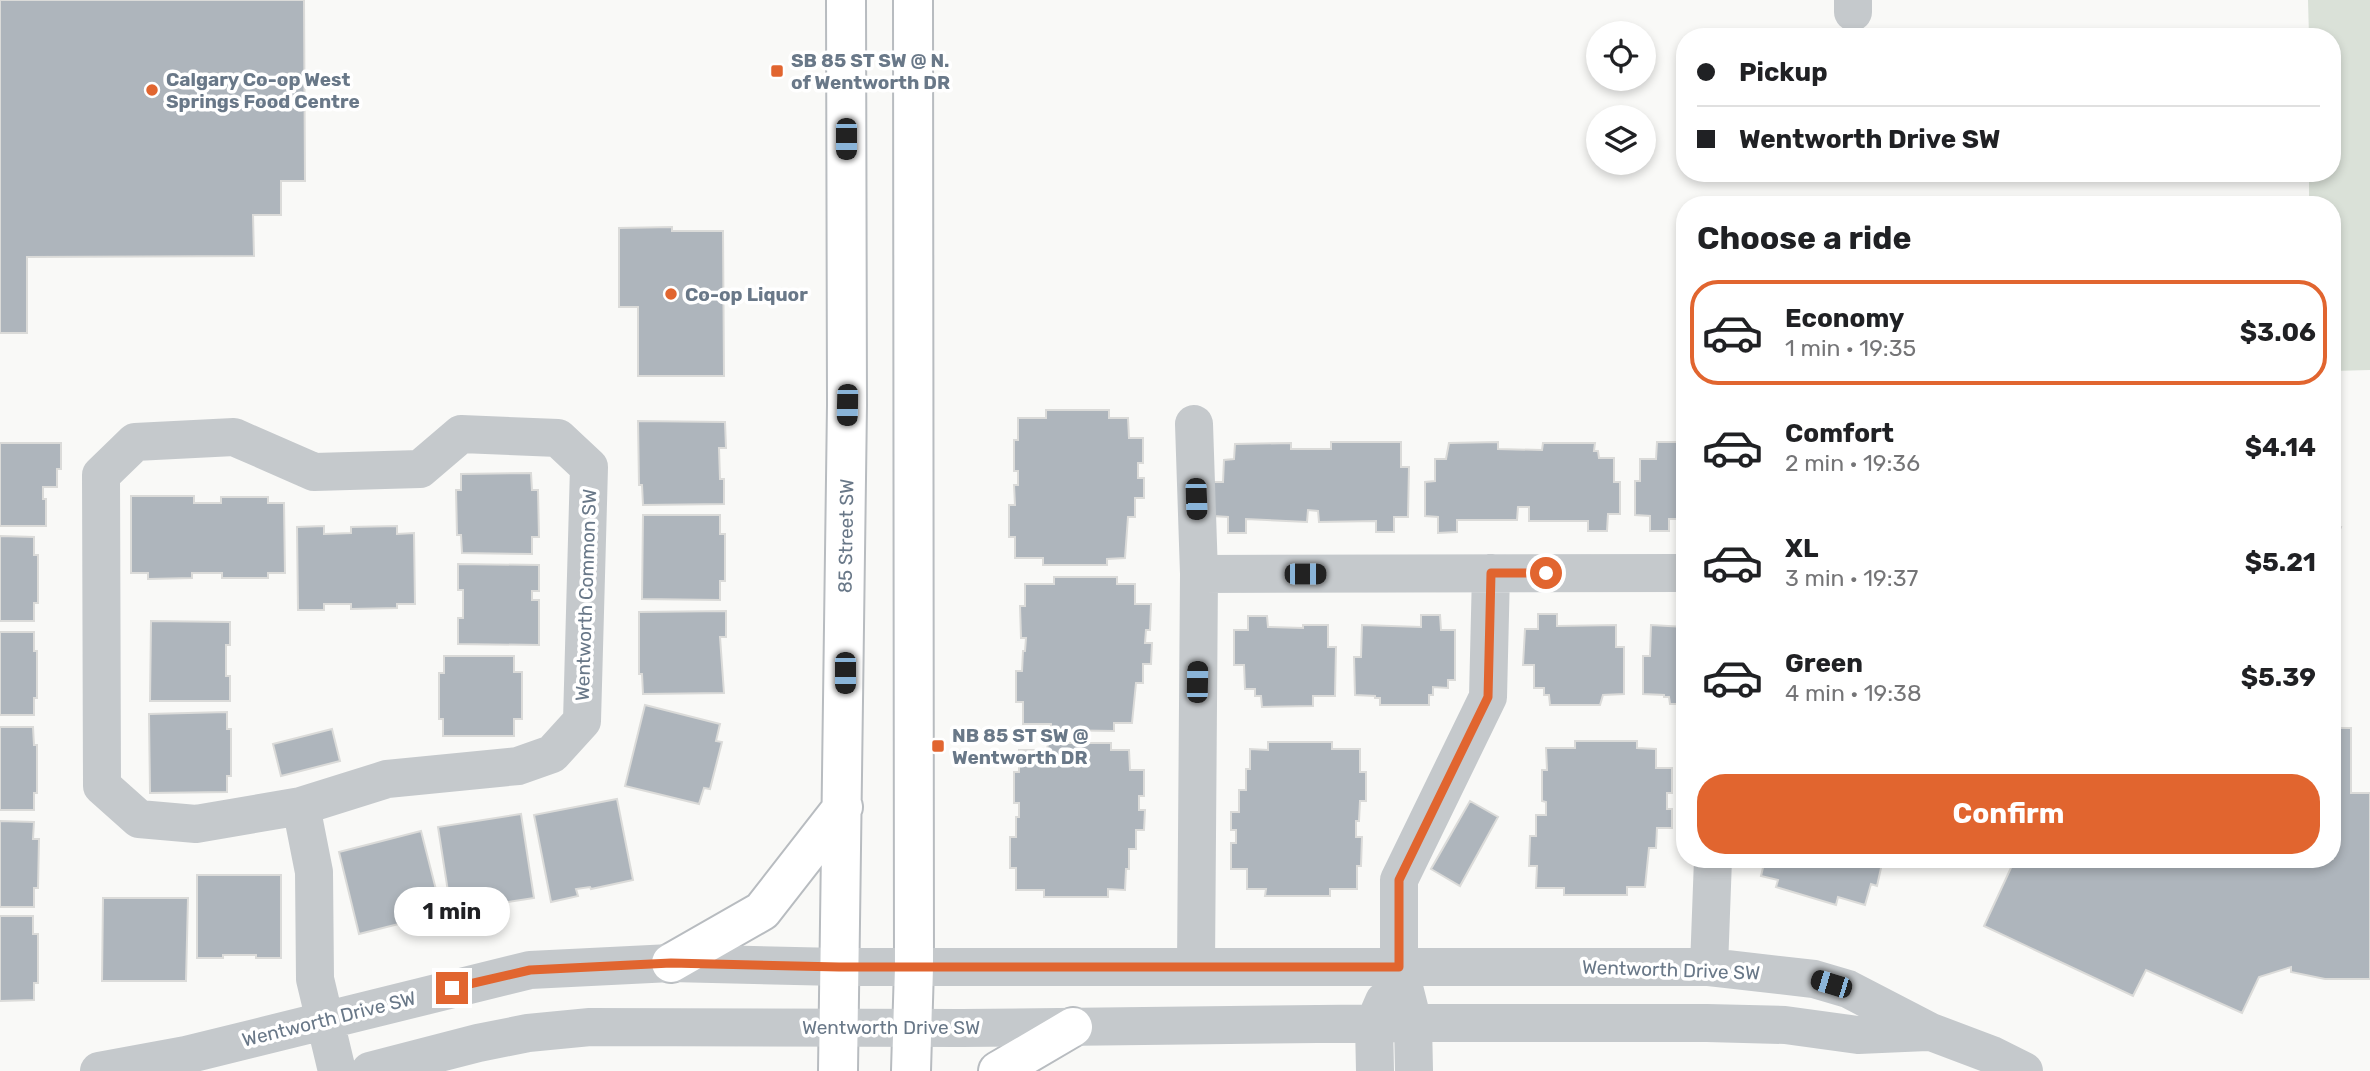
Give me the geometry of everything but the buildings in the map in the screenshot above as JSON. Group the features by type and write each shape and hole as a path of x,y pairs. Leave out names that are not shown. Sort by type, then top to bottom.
{"main road":[{"name":"85 Street SW","path":"838,1071 847,405 846,0"},
{"path":"911,1071 914,967 913,0"},
{"path":"671,963 762,911 843,807"},
{"path":"998,1071 1073,1027"}],"street":[{"path":"1195,424 1199,574 1196,967"},
{"name":"Wentworth Common SW","path":"461,434 558,438 589,467 582,721 552,754 518,766 387,779 301,806 196,824 139,819 102,786 101,475 135,442 234,437 314,472 420,469 461,434"},
{"path":"1414,1071 1413,1023 1399,967 1399,880 1488,697 1491,573"},
{"path":"1199,574 1676,573"},
{"path":"301,806 314,872 315,979 337,1071"},
{"path":"1709,967 1713,868"},
{"name":"Wentworth Drive SW","path":"99,1071 186,1055 530,970 671,963 839,967 1709,967 1814,979 1848,989 1931,1032 1992,1055 2024,1071"},
{"path":"1375,1071 1374,1024 1399,967"},
{"name":"Wentworth Drive SW","path":"370,1071 528,1033 590,1027 1772,1024 1858,1035 1931,1032"}],"shaded area":[{"path":"2308,0 2370,0 2370,370 2341,371 2341,196 2309,196 2309,182 2341,182 2341,28 2309,28"}],"place":[{"name":"SB 85 ST SW @ N. of Wentworth DR","path":"777,71"},
{"name":"Calgary Co-op West Springs Food Centre","path":"152,90"},
{"name":"Co-op Liquor","path":"671,294"},
{"name":"NB 85 ST SW @ Wentworth DR","path":"938,746"}],"route":[{"path":"452,988 530,970 671,963 839,967 1399,967 1399,880 1488,697 1491,573 1546,573"}]}
